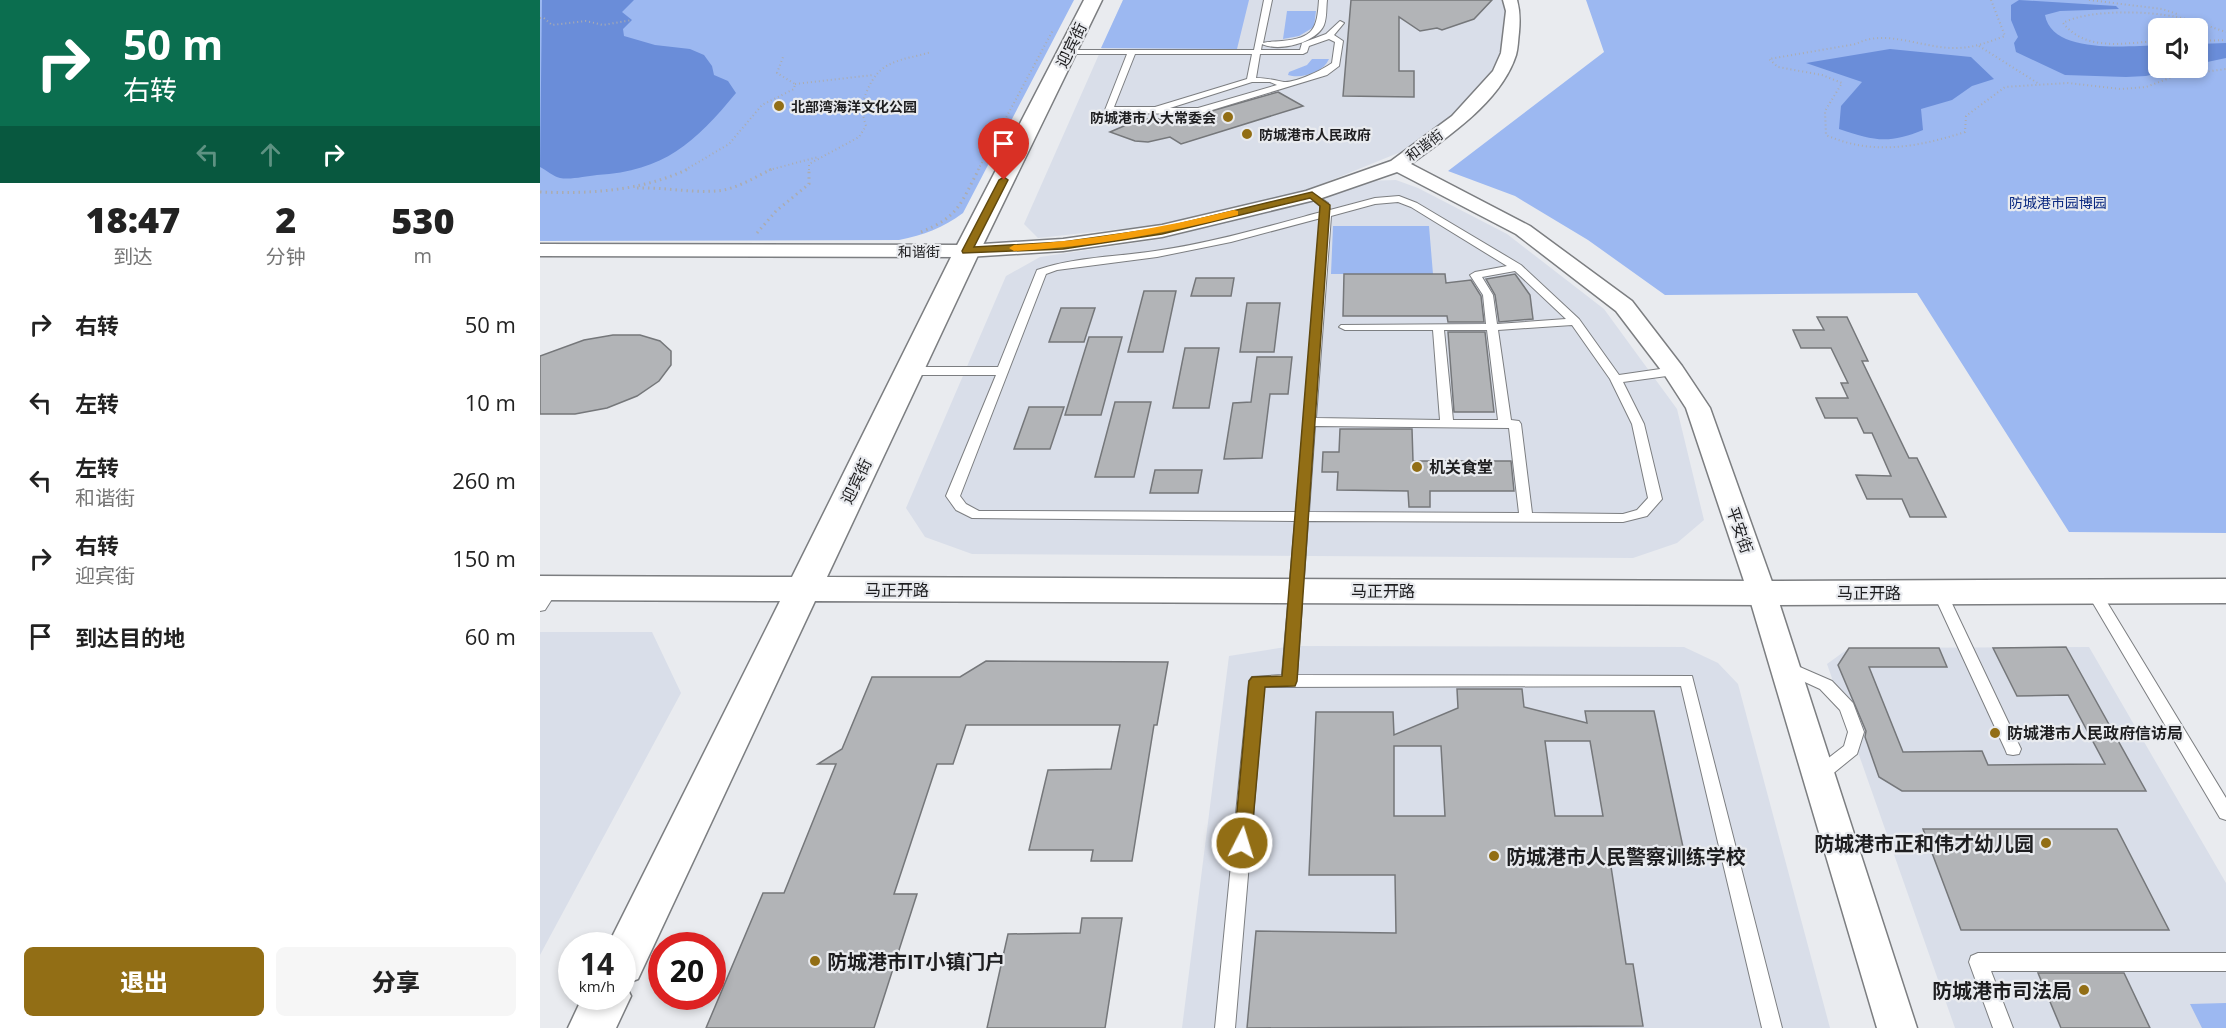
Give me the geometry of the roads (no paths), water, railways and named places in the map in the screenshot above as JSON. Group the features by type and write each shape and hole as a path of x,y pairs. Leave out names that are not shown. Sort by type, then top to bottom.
{"main road":[{"name":"迎宾街","path":"636,935 967,251 1093,0"},
{"name":"马正开路","path":"544,594 804,589 1762,593 2226,591"},
{"path":"592,1028 600,1010"}],"street":[{"name":"和谐街","path":"540,250 967,251 1063,245 1162,231 1312,195 1398,165 1458,120 1501,72 1512,37 1513,11 1510,0"},
{"name":"平安街","path":"1398,165 1532,237 1624,306 1674,371 1698,408 1762,593 1897,1028"}],"lane":[{"path":"1251,80 1268,0"},
{"path":"1259,49 1299,40 1314,33 1321,23 1323,0"},
{"path":"1067,52 1259,49 1303,52 1305,45 1329,36 1340,23"},
{"path":"1132,52 1109,110 1198,111 1324,73 1336,64 1339,41 1329,36"},
{"path":"1156,110 1251,80 1271,80 1285,85"},
{"path":"1289,681 1326,213 1325,205 1312,195"},
{"path":"1399,199 1414,205 1517,267 1575,321 1616,379 1638,424 1655,499 1642,513 1623,518 977,515 962,507 953,496 1041,272 1055,267 1157,254 1220,241 1376,201 1399,199"},
{"path":"1505,424 1488,294 1474,275 1517,267"},
{"path":"1345,327 1492,327 1575,321"},
{"path":"1438,327 1447,424"},
{"path":"909,371 1003,371"},
{"path":"1616,379 1674,371"},
{"path":"1310,422 1515,424 1526,517"},
{"path":"1940,593 2013,749"},
{"path":"2094,593 2226,813"},
{"path":"1785,666 1826,685 1847,707 1856,732 1851,749 1819,775"},
{"path":"1225,1028 1257,681 1687,680 1772,1028"},
{"path":"2003,1028 1978,962 2226,962"}],"place":[{"name":"北部湾海洋文化公园","path":"779,106"},
{"name":"防城港市人大常委会","path":"1228,117"},
{"name":"防城港市人民政府","path":"1247,134"},
{"name":"机关食堂","path":"1417,467"},
{"name":"防城港市人民政府信访局","path":"1995,733"},
{"name":"防城港市正和伟才幼儿园","path":"2046,843"},
{"name":"防城港市人民警察训练学校","path":"1494,856"},
{"name":"防城港市IT小镇门户","path":"815,961"},
{"name":"防城港市司法局","path":"2084,990"}],"park label":[{"name":"防城港市园博园","path":"2058,202"}]}
